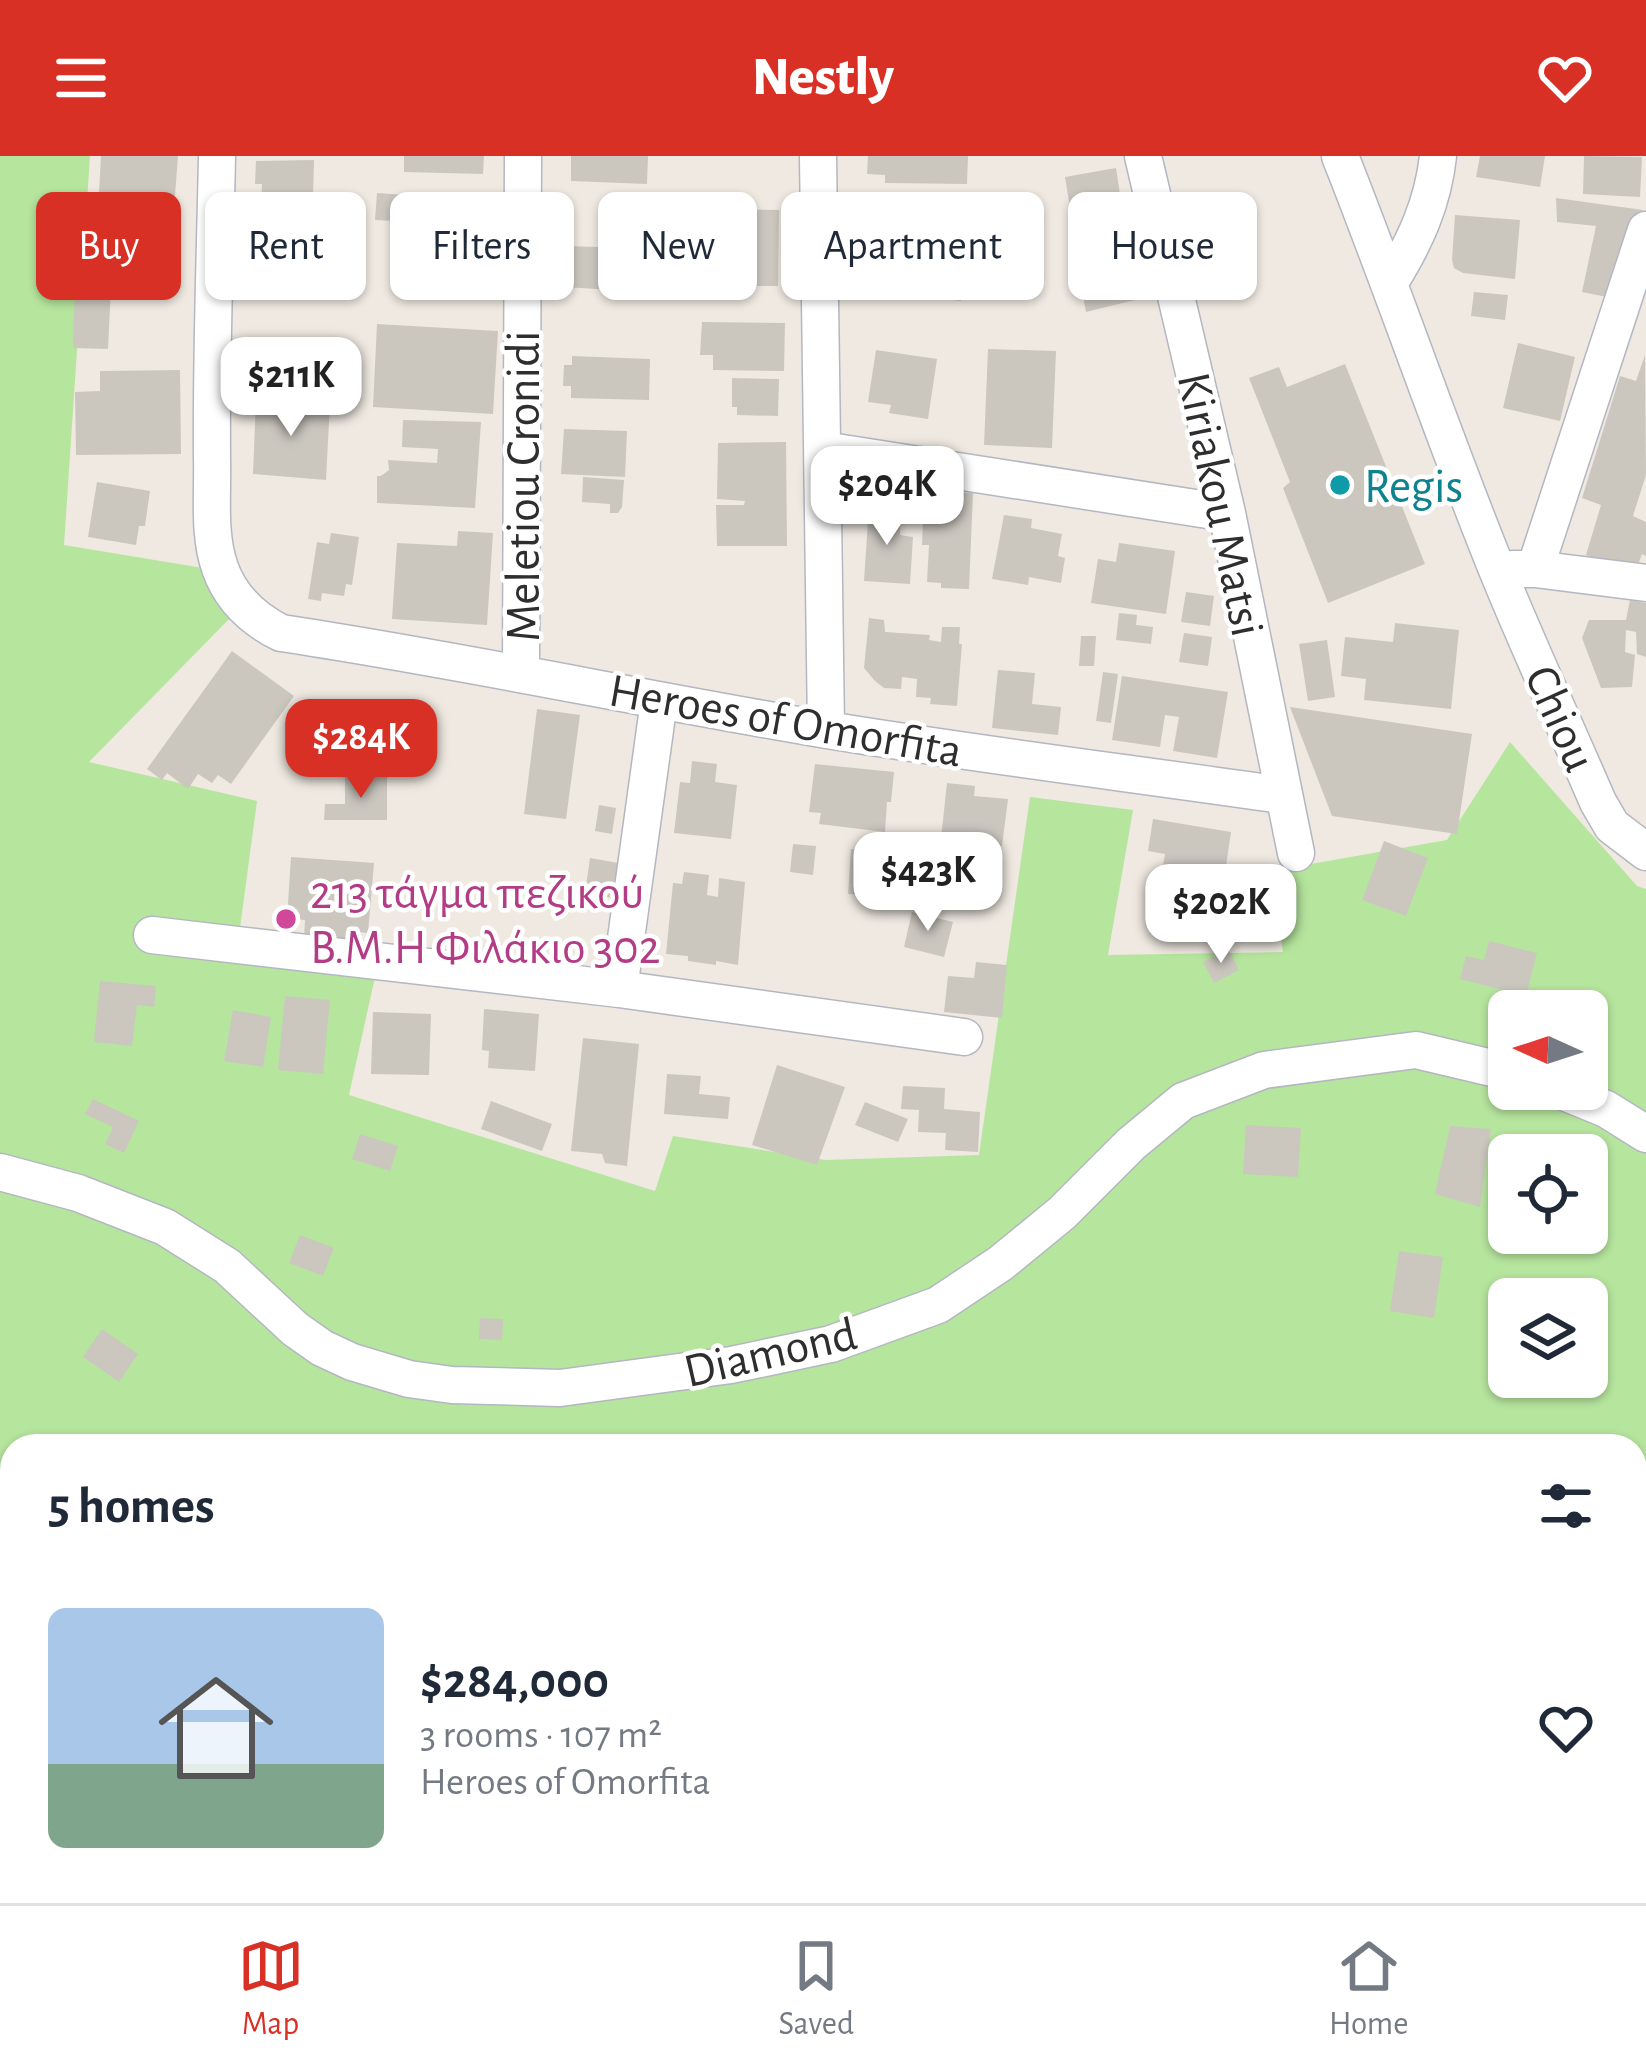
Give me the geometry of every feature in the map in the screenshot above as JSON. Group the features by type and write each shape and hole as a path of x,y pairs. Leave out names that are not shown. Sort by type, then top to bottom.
{"street":[{"name":"Heroes of Omorfita","path":"217,156 212,416 215,551 227,584 247,611 273,628 826,729 1282,795"},
{"name":"Meletiou Cronidi","path":"521,672 523,156"},
{"path":"818,156 826,729"},
{"name":"Kiriakou Matsi","path":"1143,156 1227,513 1296,853"},
{"name":"Chiou","path":"1340,156 1497,569 1598,802 1612,826 1646,853"},
{"path":"1390,281 1426,215 1438,156"},
{"path":"1534,569 1646,230"},
{"path":"823,450 1227,513"},
{"path":"1497,569 1646,583"},
{"path":"619,989 659,700"},
{"path":"152,935 619,989 964,1037"},
{"name":"Diamond","path":"0,1172 78,1193 165,1227 226,1266 308,1339 352,1362 452,1384 560,1388 731,1365 831,1344 938,1305 1001,1263 1062,1213 1131,1144 1183,1101 1264,1070 1416,1050 1488,1067"},
{"path":"1608,1110 1646,1134"}],"green space":[{"path":"0,156 90,156 88,192 36,192 36,300 80,300 64,545 203,568 230,618 89,762 257,801 236,958 375,977 349,1095 655,1191 673,1136 825,1160 979,1155 1030,797 1133,810 1108,955 1283,952 1271,871 1447,840 1510,742 1637,886 1646,889 1646,1434 0,1434"}],"building":[{"path":"101,156 178,156 175,192 99,192"},
{"path":"404,156 484,156 483,174 404,172"},
{"path":"571,156 648,156 647,184 571,181"},
{"path":"868,156 968,156 967,184 885,183 885,175 867,174"},
{"path":"1480,156 1545,156 1540,187 1476,177"},
{"path":"1584,156 1642,157 1640,197 1583,194"},
{"path":"314,160 313,192 262,192 262,184 255,184 256,161"},
{"path":"1116,168 1120,192 1068,196 1065,177"},
{"path":"377,193 390,194 390,221 375,220"},
{"path":"1556,198 1643,210 1617,299 1582,292 1596,226 1557,222"},
{"path":"757,210 779,210 778,286 757,286"},
{"path":"1455,215 1520,220 1515,279 1454,268"},
{"path":"574,246 598,247 598,289 574,288"},
{"path":"1474,292 1508,295 1505,320 1471,316"},
{"path":"75,300 110,300 108,349 73,348"},
{"path":"1084,300 1135,300 1086,312"},
{"path":"702,322 785,323 784,371 713,370 713,355 700,355"},
{"path":"377,324 498,331 493,414 373,407"},
{"path":"1518,343 1575,357 1560,421 1503,408"},
{"path":"988,349 1056,351 1052,448 984,445"},
{"path":"876,350 937,359 928,419 889,413 891,405 868,402"},
{"path":"1645,355 1646,475 1633,516 1646,522 1646,556 1642,554 1636,571 1586,555 1601,505 1582,498 1620,376 1636,381"},
{"path":"572,356 650,359 649,400 571,398 571,386 563,386 564,365 572,365"},
{"name":"Regis","path":"1345,364 1425,564 1328,603 1283,488 1290,482 1249,378 1279,367 1287,387"},
{"path":"180,370 181,454 76,455 75,392 100,391 100,371"},
{"path":"732,378 779,379 778,416 737,415 737,407 732,407"},
{"path":"256,399 330,403 326,480 253,474"},
{"path":"403,420 481,422 475,508 377,503 377,476 389,470 388,460 437,463 438,449 402,447"},
{"path":"564,429 627,431 625,477 561,474"},
{"path":"786,442 787,546 717,546 716,505 744,505 745,501 717,499 718,443"},
{"path":"583,477 624,480 618,513 610,513 610,504 582,502"},
{"path":"97,482 150,491 145,526 139,526 136,545 88,537"},
{"path":"924,491 973,493 969,589 941,588 941,583 927,582 929,545 922,545"},
{"path":"869,506 901,507 900,535 913,537 910,584 864,581"},
{"path":"1004,515 1032,519 1031,528 1062,534 1061,583 1029,577 1028,585 992,579"},
{"path":"458,531 493,533 487,625 392,619 397,543 457,546"},
{"path":"331,533 359,537 352,585 346,584 344,596 322,593 321,601 308,599 317,542 329,544"},
{"path":"1119,543 1175,551 1166,614 1091,603 1098,559 1116,562"},
{"path":"1186,592 1214,596 1210,626 1181,622"},
{"path":"1630,600 1646,603 1646,657 1637,654 1636,632 1626,630 1625,652 1635,655 1632,687 1601,688 1582,638 1589,620 1626,620"},
{"path":"1119,613 1137,615 1136,625 1153,627 1151,644 1116,640"},
{"path":"869,618 884,620 885,632 930,635 929,640 941,642 942,627 960,627 957,706 930,704 931,698 916,697 917,679 902,677 901,689 884,688 875,681 864,668"},
{"path":"1395,623 1459,630 1451,709 1364,700 1366,679 1341,676 1345,637 1393,642"},
{"path":"1184,633 1212,637 1208,666 1179,662"},
{"path":"1081,636 1096,636 1094,666 1079,666"},
{"path":"1327,640 1335,697 1308,701 1299,644"},
{"path":"232,651 294,696 231,784 218,775 212,783 198,774 188,789 167,773 162,780 147,769"},
{"path":"998,670 1035,673 1032,704 1061,707 1058,735 992,728"},
{"path":"1103,672 1118,674 1111,723 1096,721"},
{"path":"1122,676 1228,692 1217,758 1173,751 1179,717 1165,715 1160,747 1112,740"},
{"path":"310,700 383,703 378,760 307,757"},
{"path":"1290,707 1472,734 1457,834 1332,816"},
{"path":"537,709 580,715 566,819 524,814"},
{"path":"692,761 717,764 715,782 737,785 731,839 674,833 680,782 690,783"},
{"path":"815,764 894,772 885,832 819,824 821,813 809,812"},
{"path":"345,777 387,777 387,820 324,820 325,804 345,804"},
{"path":"947,783 975,786 974,796 1008,799 1002,846 941,838"},
{"path":"599,805 616,808 612,834 595,831"},
{"path":"1153,819 1231,832 1222,893 1160,883 1165,854 1148,851"},
{"path":"1384,841 1428,858 1406,916 1362,900"},
{"path":"793,844 816,846 813,875 790,872"},
{"path":"851,849 904,853 901,898 848,894"},
{"path":"291,857 374,863 368,933 346,931 345,941 304,938 305,920 287,919"},
{"path":"590,858 624,864 618,899 585,893"},
{"path":"684,872 709,875 707,895 718,897 719,878 745,882 738,965 666,954 673,883 682,884"},
{"path":"912,912 953,922 944,957 904,947"},
{"path":"1489,941 1537,953 1528,990 1503,990 1460,979 1466,956 1484,960"},
{"path":"1228,949 1239,970 1214,983 1203,962"},
{"path":"976,962 1007,965 1002,1018 944,1012 948,976 974,978"},
{"path":"100,981 156,986 154,1007 137,1005 132,1046 94,1042"},
{"path":"285,996 330,1000 323,1074 278,1070"},
{"path":"484,1009 539,1014 535,1071 488,1068 489,1051 482,1050"},
{"path":"233,1010 271,1017 263,1067 224,1061"},
{"path":"373,1012 431,1014 429,1075 371,1074"},
{"path":"583,1038 639,1044 627,1166 605,1163 602,1154 571,1151"},
{"path":"777,1065 845,1087 817,1165 752,1145"},
{"path":"667,1074 701,1076 699,1094 730,1097 728,1119 664,1114"},
{"path":"903,1086 945,1088 944,1109 980,1112 978,1152 945,1150 946,1133 918,1132 919,1110 901,1109"},
{"path":"93,1099 139,1121 124,1153 105,1144 113,1127 85,1114"},
{"path":"491,1101 552,1124 542,1151 481,1129"},
{"path":"865,1102 908,1119 898,1142 855,1125"},
{"path":"1246,1125 1301,1128 1298,1177 1243,1174"},
{"path":"1450,1126 1491,1129 1480,1207 1435,1194"},
{"path":"360,1134 398,1146 390,1171 352,1159"},
{"path":"300,1235 334,1248 323,1276 289,1263"},
{"path":"1399,1251 1443,1257 1434,1318 1390,1311"},
{"path":"480,1318 503,1319 502,1340 479,1339"},
{"path":"102,1329 138,1354 119,1382 83,1357"}],"place":[{"name":"Regis","path":"1340,485"},
{"name":"213 τάγμα πεζικού B.M.H Φιλάκιο 302","path":"286,919"}]}
